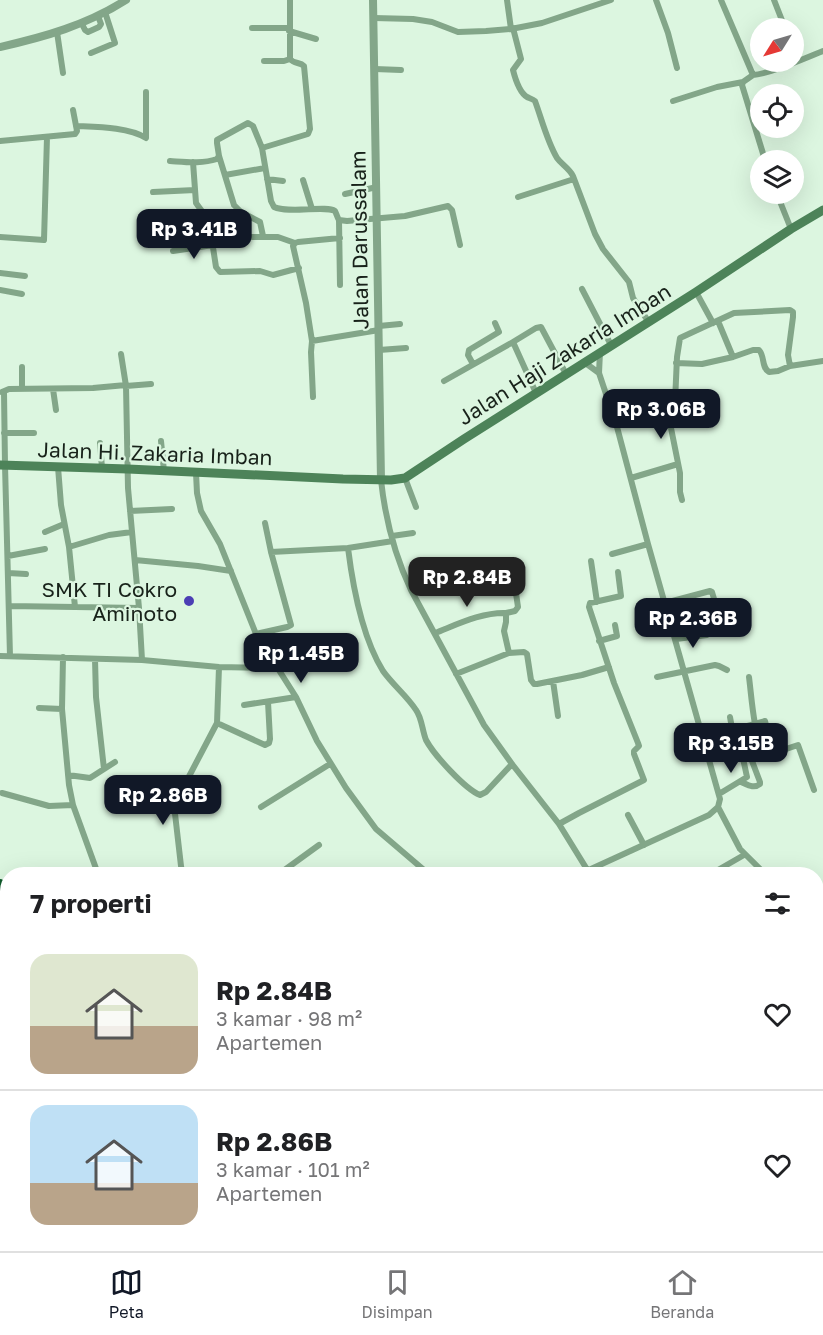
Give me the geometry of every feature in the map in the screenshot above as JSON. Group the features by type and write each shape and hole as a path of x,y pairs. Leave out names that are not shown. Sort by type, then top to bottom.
{"main road":[{"name":"Jalan Haji Zakaria Imban","path":"309,477 381,480 405,478 823,210"},
{"name":"Jalan Hi. Zakaria Imban","path":"2,465 309,477"}],"street":[{"path":"0,47 82,24 126,0"},
{"path":"261,148 309,133 304,66 290,59 290,0"},
{"name":"Jalan Darussalam","path":"373,0 381,480"},
{"path":"507,0 512,29 521,59 513,70 517,82 524,94 535,101 555,154 569,169 595,234 603,249 629,282 633,298 648,321"},
{"path":"374,18 423,20 464,32 512,29 542,23 611,0"},
{"path":"656,0 668,33 676,68"},
{"path":"721,0 753,75"},
{"path":"774,0 781,18"},
{"path":"91,53 115,43 101,14"},
{"path":"252,28 289,29 316,39"},
{"path":"57,32 63,73"},
{"path":"804,58 823,51"},
{"path":"264,61 290,59"},
{"path":"375,69 400,70"},
{"path":"673,101 717,87 743,82 753,75 765,72"},
{"path":"743,82 762,150"},
{"path":"76,126 120,130 146,138 146,92"},
{"path":"0,141 75,134 77,131 73,110"},
{"path":"263,236 260,222 241,212 234,205 217,145 218,140 248,123 253,126 261,148 274,207 281,210 334,211 339,220 340,285"},
{"path":"0,237 44,240 47,137"},
{"path":"170,161 210,161 219,156"},
{"path":"194,162 196,203 204,214 213,245 216,267 220,272 260,271 273,274 299,268"},
{"path":"225,175 265,168"},
{"path":"267,179 283,181"},
{"path":"519,197 574,179"},
{"path":"303,180 312,209"},
{"path":"345,194 377,187"},
{"path":"153,192 195,190"},
{"path":"781,204 791,229"},
{"path":"339,220 377,220 448,206 452,210 460,245"},
{"path":"145,232 207,226"},
{"path":"247,237 278,237 295,243 339,238"},
{"path":"295,243 293,246 311,327 313,397"},
{"path":"173,251 213,245"},
{"path":"0,273 25,276"},
{"path":"582,289 611,345"},
{"path":"0,291 22,294"},
{"path":"696,292 733,357"},
{"path":"682,500 680,473 668,413 669,408 675,402 677,348 680,338 734,313 792,311 793,323 788,355 790,366"},
{"path":"473,364 468,350 499,332 495,323"},
{"path":"312,341 400,324"},
{"path":"444,381 541,327 566,374"},
{"path":"513,342 536,393"},
{"path":"379,350 406,348"},
{"path":"676,363 702,364 753,350 759,350 762,353 767,371 778,371 790,366 823,360"},
{"path":"600,352 599,373 631,478 719,794 718,807 737,845 757,867"},
{"path":"121,354 126,386 130,511 142,660"},
{"path":"584,362 599,373"},
{"path":"22,367 22,389"},
{"path":"10,656 8,556 2,465 4,433 2,392 9,389 151,384"},
{"path":"53,389 56,410"},
{"path":"4,433 34,433"},
{"path":"161,441 164,471"},
{"path":"100,443 102,468"},
{"path":"631,478 678,464"},
{"path":"58,467 75,607"},
{"path":"196,473 198,504 220,543 256,634 296,697 330,764 376,829 420,867"},
{"path":"405,478 416,507"},
{"path":"381,480 392,538 403,574 411,590 484,725 559,824 581,867"},
{"path":"130,511 172,509"},
{"path":"256,634 291,625 265,523"},
{"path":"45,532 64,524"},
{"path":"69,547 109,535 132,532"},
{"path":"271,552 348,548 413,533"},
{"path":"612,554 648,544"},
{"path":"348,548 356,597 370,643 383,671 415,708 425,738 431,748 452,772 480,795 486,792 512,764"},
{"path":"8,556 45,549"},
{"path":"135,560 231,571"},
{"path":"591,561 597,602"},
{"path":"411,590 484,572 505,564 511,568 518,607 515,611 478,618 435,633"},
{"path":"0,568 26,574"},
{"path":"559,824 644,780 634,754 639,746 599,641 589,607 589,604 621,596 618,572"},
{"path":"665,603 710,591 718,612"},
{"path":"9,606 139,608"},
{"path":"506,613 504,631 509,653"},
{"path":"599,641 616,636 615,625"},
{"path":"676,639 707,635"},
{"path":"456,674 509,653 524,652 527,654 530,677 534,684 582,675 609,667"},
{"path":"0,656 142,660 219,667 278,668"},
{"path":"63,657 62,709 69,780 73,805 95,867"},
{"path":"95,658 96,697 104,769"},
{"path":"657,676 715,665 727,670"},
{"path":"181,867 174,802 217,723 219,667"},
{"path":"749,677 755,724"},
{"path":"553,681 558,716"},
{"path":"244,705 296,697"},
{"path":"217,723 265,745 270,739 268,702"},
{"path":"39,708 62,709"},
{"path":"719,794 747,777 730,717"},
{"path":"706,747 763,721 766,723 773,753"},
{"path":"741,782 752,786 760,784 752,761 754,759 798,746 814,790"},
{"path":"69,780 90,778 115,762"},
{"path":"261,807 330,764"},
{"path":"2,793 49,806 73,805"},
{"path":"597,867 709,815 718,807"},
{"path":"628,815 644,845"},
{"path":"289,867 319,846"},
{"path":"723,867 744,855"}],"place":[{"name":"SMK TI Cokro Aminoto","path":"189,601"}]}
